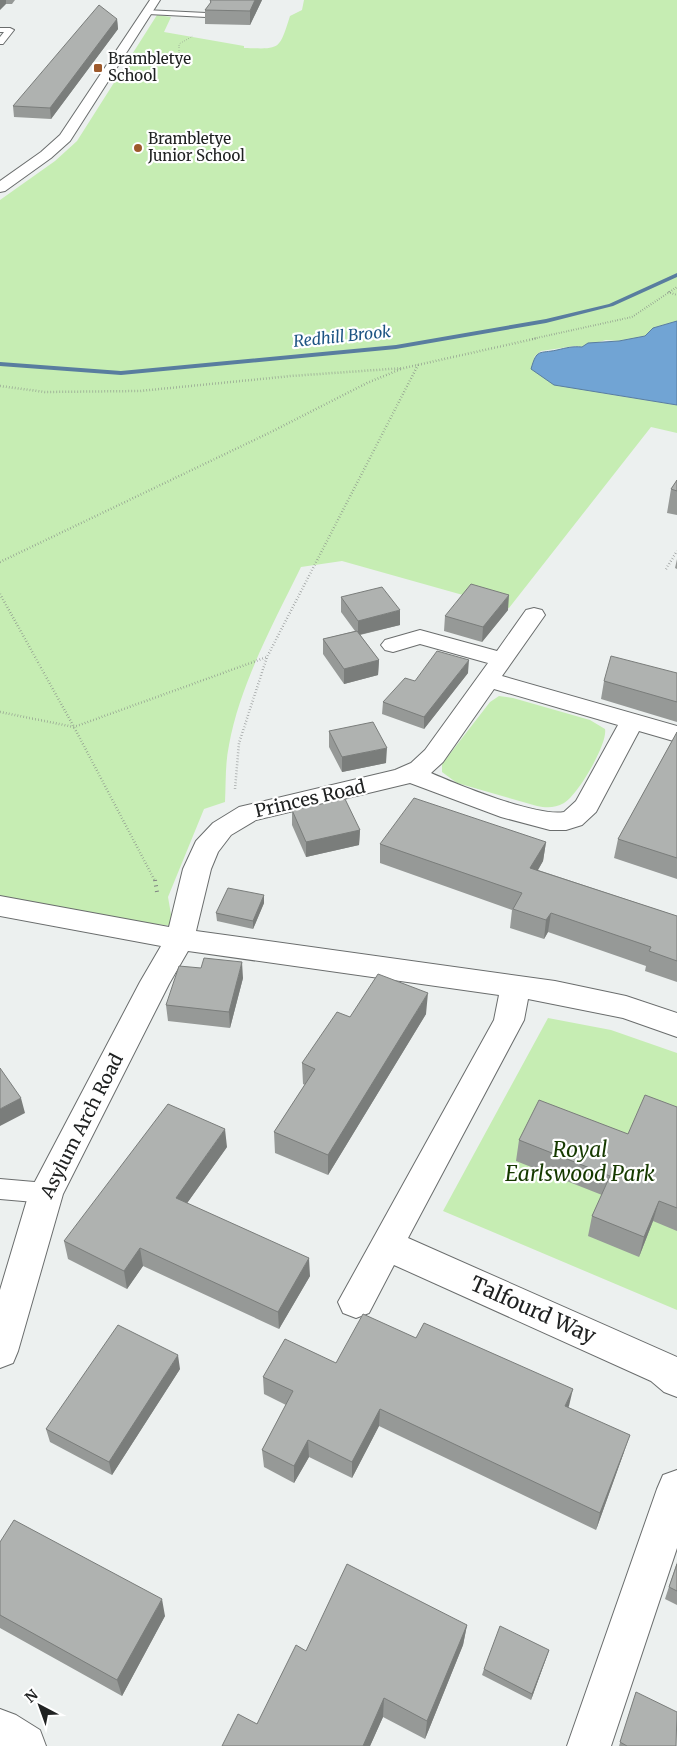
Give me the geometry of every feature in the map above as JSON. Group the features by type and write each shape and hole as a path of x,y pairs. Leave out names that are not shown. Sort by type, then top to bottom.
{"street":[{"path":"0,188 46,155 65,138 155,0"},
{"name":"Princes Road","path":"180,939 201,859 213,839 234,820 259,810 403,777 412,774 427,764 534,615"},
{"path":"393,645 420,637 496,670 632,721 677,734"},
{"path":"412,774 435,785 545,821 567,821 578,815 587,806 632,721"},
{"path":"0,906 180,939 556,992 626,1007 677,1025"},
{"name":"Asylum Arch Road","path":"0,1352 46,1193 180,939"},
{"path":"356,1302 509,1020 516,986"},
{"name":"Talfourd Way","path":"387,1245 651,1363 677,1380"},
{"path":"589,1746 677,1489"},
{"path":"0,1731 24,1746"}],"lane":[{"path":"148,12 206,15"},
{"path":"0,30 10,30 0,42"},
{"path":"0,1189 46,1193"}],"path":[{"path":"0,562 271,432 367,383 419,364 632,317 677,286"},
{"path":"668,292 677,295"},
{"path":"234,820 239,743 267,657 419,364"},
{"path":"0,386 45,392 140,392 291,376 404,368"},
{"path":"666,569 677,551"},
{"path":"0,594 74,727 156,882 161,925 180,939"},
{"path":"0,712 74,727 267,657"}],"green space":[{"path":"304,0 677,0 677,321 653,328 645,336 619,341 606,340 582,347 575,346 541,351 534,357 602,393 677,405 677,433 651,427 509,608 342,561 301,567 269,631 241,699 228,752 225,802 204,809 168,897 173,926 129,921 0,897 0,200 55,161 77,141 157,15 171,17 164,32 244,46 244,48 271,48 280,42 290,16 302,10"},
{"path":"499,696 513,698 590,720 605,729 605,736 597,757 576,791 564,803 551,807 537,806 457,783 442,772 442,764 490,702"},
{"name":"Royal Earlswood Park","path":"548,1018 611,1030 677,1053 677,1310 443,1211"}],"water":[{"path":"677,321 677,405 554,385 531,369 535,358 540,353 569,347 582,347 588,343 619,341 645,336 653,328"}],"building":[{"path":"210,0 255,0 250,11 205,10 211,2"},
{"path":"99,5 117,19 50,108 13,106"},
{"path":"677,480 677,491 671,489"},
{"path":"471,584 509,595 483,627 445,616"},
{"path":"382,587 400,610 358,621 341,597"},
{"path":"357,631 379,660 344,669 323,639"},
{"path":"437,651 469,660 424,717 383,702 405,678 415,681"},
{"path":"611,656 677,673 677,702 604,681"},
{"path":"373,722 387,748 342,757 329,731"},
{"path":"677,732 677,858 618,839"},
{"path":"414,798 546,842 530,868 677,916 677,961 649,951 651,947 551,913 546,920 513,909 522,893 380,844"},
{"path":"345,799 360,830 306,842 292,810"},
{"path":"228,888 264,895 253,921 216,913"},
{"path":"204,958 242,962 229,1012 166,1005 179,966 201,968"},
{"path":"378,974 428,993 328,1155 274,1132 315,1069 302,1063 337,1012 350,1017"},
{"path":"0,1068 21,1098 0,1109"},
{"path":"645,1095 677,1107 677,1208 659,1201 644,1237 592,1216 610,1176 519,1140 539,1100 628,1134"},
{"path":"168,1104 225,1129 176,1198 309,1258 278,1312 140,1248 124,1271 64,1241"},
{"path":"363,1314 416,1338 424,1323 573,1389 565,1406 630,1435 600,1513 380,1409 352,1462 308,1440 294,1466 262,1450 293,1391 263,1377 285,1339 336,1363"},
{"path":"118,1325 178,1355 109,1462 46,1429"},
{"path":"14,1520 162,1599 117,1680 0,1615 0,1542"},
{"path":"347,1564 467,1625 427,1721 384,1698 363,1746 222,1746 238,1714 257,1724 296,1645 306,1651"},
{"path":"677,1564 677,1591 669,1587"},
{"path":"500,1626 549,1650 532,1694 484,1669"},
{"path":"636,1692 677,1712 676,1746 627,1746 620,1742"}],"waterway":[{"name":"Redhill Brook","path":"0,364 121,373 396,347 546,321 611,305 677,275"}],"place":[{"name":"Brambletye School","path":"98,68"},
{"name":"Brambletye Junior School","path":"138,148"}]}
